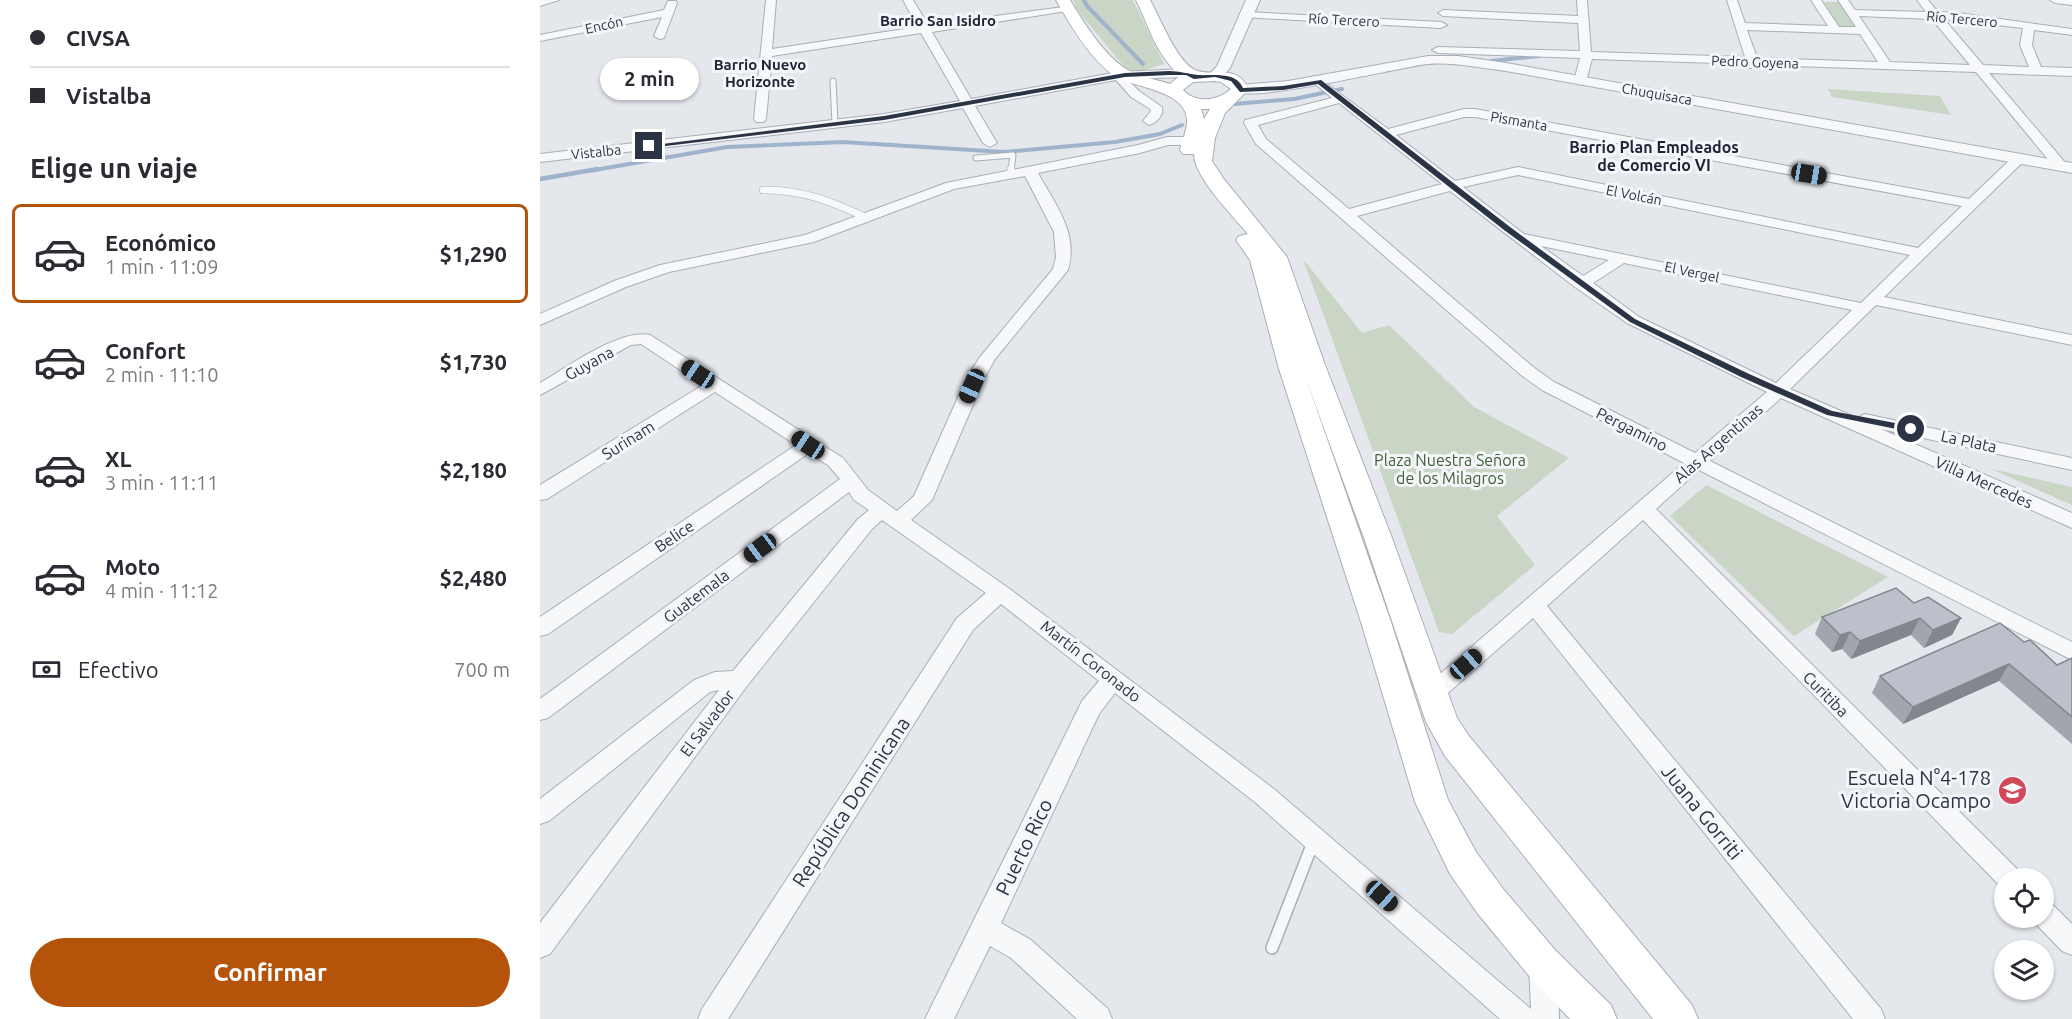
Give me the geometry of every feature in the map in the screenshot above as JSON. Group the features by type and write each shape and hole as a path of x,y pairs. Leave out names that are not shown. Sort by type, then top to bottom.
{"main road":[{"path":"1143,0 1186,86 1196,118 1187,157 1192,171 1260,260 1291,369 1376,622 1432,802 1463,863 1491,902 1543,964 1598,1019"},
{"path":"1065,4 1122,76 1186,86 1215,76 1233,80 1238,84 1232,95 1218,108 1209,130 1203,161 1215,181 1277,257 1313,364 1378,538 1442,722 1457,746 1678,1019"},
{"path":"1186,86 1208,103 1232,95"}],"street":[{"path":"540,3 554,0"},
{"path":"760,119 771,0"},
{"path":"908,0 990,143"},
{"path":"1215,76 1223,69 1253,0"},
{"path":"1438,55 1445,0"},
{"path":"1580,81 1586,58 1582,0"},
{"path":"1732,0 1754,64"},
{"path":"1816,0 1836,30"},
{"path":"1843,0 1887,66"},
{"path":"1922,0 2067,167"},
{"path":"2055,0 2072,2"},
{"path":"766,53 924,29 1065,4"},
{"path":"660,36 671,6"},
{"name":"Encón","path":"540,38 671,6"},
{"path":"1443,13 1584,20"},
{"name":"Río Tercero","path":"1852,13 1935,15 2072,32"},
{"name":"Río Tercero","path":"1246,15 1441,26"},
{"path":"1741,26 1864,31"},
{"path":"2029,26 2026,45 2036,70"},
{"name":"Pedro Goyena","path":"1438,55 2072,72"},
{"name":"Chuquisaca","path":"1232,95 1283,88 1330,90 1438,55 2067,167"},
{"name":"Pedro Goyena","path":"1506,68 1544,60 1586,58"},
{"name":"Pedro Goyena","path":"1754,64 1887,66 2072,77"},
{"path":"1122,76 1135,94 1156,107 1157,112 1149,121"},
{"name":"Vistalba","path":"540,158 835,124 968,104 1122,76"},
{"name":"Pergamino","path":"1330,90 1250,123 1261,141 1527,371 1548,386 2072,652"},
{"name":"Villa Mercedes","path":"1330,90 1581,284 1648,329 1778,391 2072,521"},
{"name":"Pismanta","path":"1385,134 1464,113 1475,113 1973,204"},
{"path":"540,320 620,284 665,268 809,239 951,186 1167,141 1191,141"},
{"name":"Alas Argentinas","path":"1432,694 1778,391 2020,158"},
{"name":"El Salvador","path":"540,945 739,680 865,524 922,500 976,377 988,357 1060,270 1065,260 1062,231 1029,170"},
{"name":"El Volcán","path":"1348,214 1501,173 1518,171 1922,253"},
{"name":"El Vergel","path":"1519,237 2072,340"},
{"path":"1581,284 1622,258"},
{"name":"Martín Coronado","path":"638,338 645,339 836,462 861,495 1000,592 1265,796 1521,1019"},
{"name":"Guyana","path":"540,390 627,341 638,338"},
{"name":"Surinam","path":"540,494 716,385"},
{"name":"La Plata","path":"1830,413 2072,464"},
{"name":"Belice","path":"540,628 808,445"},
{"name":"Guatemala","path":"540,711 851,480"},
{"name":"Curitiba","path":"1643,508 1999,868"},
{"name":"República Dominicana","path":"712,1019 965,624 1000,592"},
{"name":"Juana Gorriti","path":"1534,604 1871,1019"},
{"name":"Puerto Rico","path":"939,1019 1090,708 1114,679"},
{"path":"540,813 702,686 715,681 739,680"},
{"path":"2054,923 2072,942"},
{"path":"985,928 1021,949 1098,1019"},
{"path":"1543,964 1545,1019"}],"lane":[{"path":"833,81 835,124"},
{"path":"976,158 1013,155 1010,174"},
{"path":"763,190 780,190 832,200 867,218"},
{"path":"1272,948 1314,840"}],"green space":[{"path":"1073,0 1133,0 1164,64 1138,72 1126,69 1078,11"},
{"path":"1824,2 1839,2 1855,26 1839,26"},
{"path":"1828,89 1940,96 1951,115 1832,97"},
{"name":"Plaza Nuestra Señora de los Milagros","path":"1303,259 1362,333 1389,325 1474,407 1569,458 1497,516 1535,565 1452,634 1439,632"},
{"path":"1991,469 2072,487 2072,505"},
{"path":"1706,485 1888,577 1794,636 1670,516"}],"building":[{"path":"1896,588 1914,603 1928,597 1961,618 1933,630 1920,618 1860,641 1850,632 1840,635 1822,617"},
{"path":"2000,623 2024,642 2030,640 2057,665 2072,658 2072,717 2009,664 1913,707 1880,676"}],"waterway":[{"path":"1084,0 1087,6 1143,64"},
{"path":"1491,61 1539,56"},
{"path":"1234,104 1294,99 1342,89"},
{"path":"589,171 727,147 843,142 1004,152 1115,142 1160,134 1182,125"},
{"path":"540,179 598,169"}],"place":[{"name":"Escuela N°4-178 Victoria Ocampo","path":"2012,790"}],"district":[{"name":"Barrio San Isidro","path":"938,21"},
{"name":"Barrio Nuevo Horizonte","path":"760,74"},
{"name":"Barrio Plan Empleados de Comercio VI","path":"1654,156"}],"route":[{"path":"649,146 884,118 1144,73 1187,73 1194,77 1225,77 1238,84 1240,90 1283,88 1319,82 1596,295 1648,329 1830,413 1911,429"}]}
